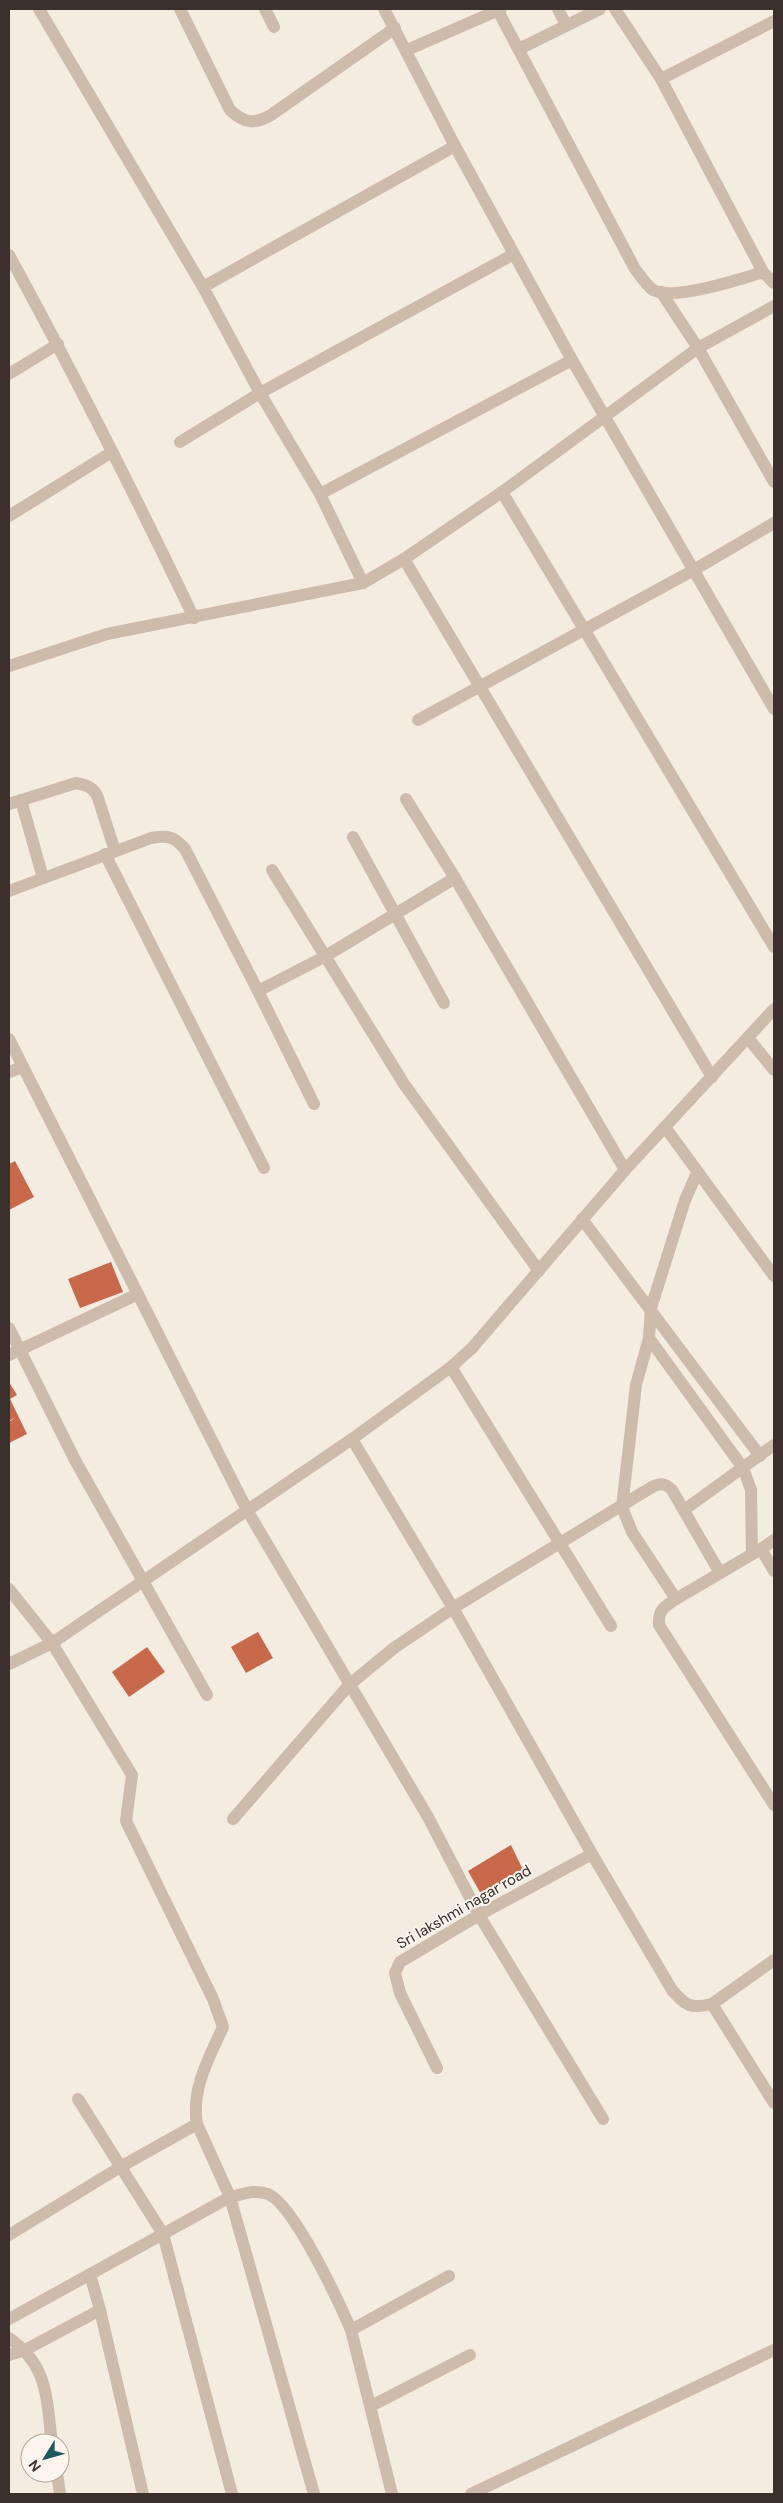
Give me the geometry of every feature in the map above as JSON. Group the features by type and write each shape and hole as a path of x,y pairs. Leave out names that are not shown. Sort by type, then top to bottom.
{"street":[{"path":"40,9 203,287 260,393 320,494 363,583"},
{"path":"265,9 274,27"},
{"path":"384,9 407,50 454,146 572,360 774,709"},
{"path":"407,50 498,9 635,269 652,289 661,292 694,291 763,272"},
{"path":"558,9 566,25"},
{"path":"519,49 600,9"},
{"path":"615,9 661,79 763,272 774,283"},
{"path":"184,10 230,110 239,118 248,122 259,122 271,115 395,28"},
{"path":"661,79 774,21"},
{"path":"203,287 454,146"},
{"path":"180,442 260,393 514,254"},
{"path":"9,255 58,344 194,618"},
{"path":"661,292 698,348 774,482"},
{"path":"9,666 107,634 363,583 404,559 502,492 698,348 774,306"},
{"path":"9,374 58,344"},
{"path":"320,494 572,360"},
{"path":"9,516 112,452"},
{"path":"502,492 774,946"},
{"path":"418,720 774,523"},
{"path":"404,559 478,687 712,1077"},
{"path":"44,878 15,802 76,782 86,784 97,795 110,852 264,1168"},
{"path":"406,799 455,878 625,1170"},
{"path":"9,891 150,838 164,835 175,838 185,849 314,1104"},
{"path":"353,837 444,1003"},
{"path":"272,870 404,1084 539,1271"},
{"path":"258,991 324,957 455,878"},
{"path":"9,1664 52,1643 352,1439 451,1367 472,1348 625,1170 774,1009"},
{"path":"748,1038 774,1069"},
{"path":"9,1039 247,1510 428,1817 480,1915 603,2119"},
{"path":"9,1072 23,1067"},
{"path":"665,1127 774,1276"},
{"path":"676,1599 632,1532 622,1507 636,1385 649,1338 651,1308 685,1200 697,1172"},
{"path":"582,1219 651,1308 760,1456"},
{"path":"14,1353 138,1294"},
{"path":"9,1328 14,1353 207,1695"},
{"path":"649,1338 742,1468 751,1490 756,1552 774,1571"},
{"path":"451,1367 611,1626"},
{"path":"352,1439 454,1608 592,1854 672,1990 684,2003 696,2008 712,2004 774,1960"},
{"path":"684,1510 774,1445"},
{"path":"233,1819 349,1685 394,1648 454,1608 659,1484 666,1484 672,1490 720,1573"},
{"path":"774,1540 676,1599 663,1608 659,1615 659,1625 774,1805"},
{"path":"9,1589 52,1643 132,1775 126,1821 213,1999 223,2027 204,2069 194,2110 197,2124 230,2197 314,2494"},
{"name":"Sri lakshmi nagar road","path":"437,2068 400,1992 395,1973 400,1962 480,1915 592,1854"},
{"path":"712,2004 774,2103"},
{"path":"78,2099 122,2166 163,2234 232,2494"},
{"path":"9,2234 122,2166 197,2124"},
{"path":"9,2319 230,2197 262,2192 271,2195 282,2206 310,2249 351,2330 392,2494"},
{"path":"90,2274 144,2494"},
{"path":"351,2330 449,2276"},
{"path":"9,2356 25,2350 100,2310"},
{"path":"9,2338 25,2350 43,2378 51,2433"},
{"path":"471,2494 774,2350"},
{"path":"371,2406 470,2355"}],"building":[{"path":"15,1161 34,1197 9,1210 9,1164"},
{"path":"111,1262 123,1292 80,1308 68,1279"},
{"path":"9,1382 17,1395 10,1399 27,1434 9,1443 9,1422 16,1417 9,1421"},
{"path":"258,1632 273,1658 246,1673 231,1647"},
{"path":"147,1647 165,1672 129,1697 112,1672"},
{"path":"511,1845 524,1872 481,1894 468,1871"}]}
